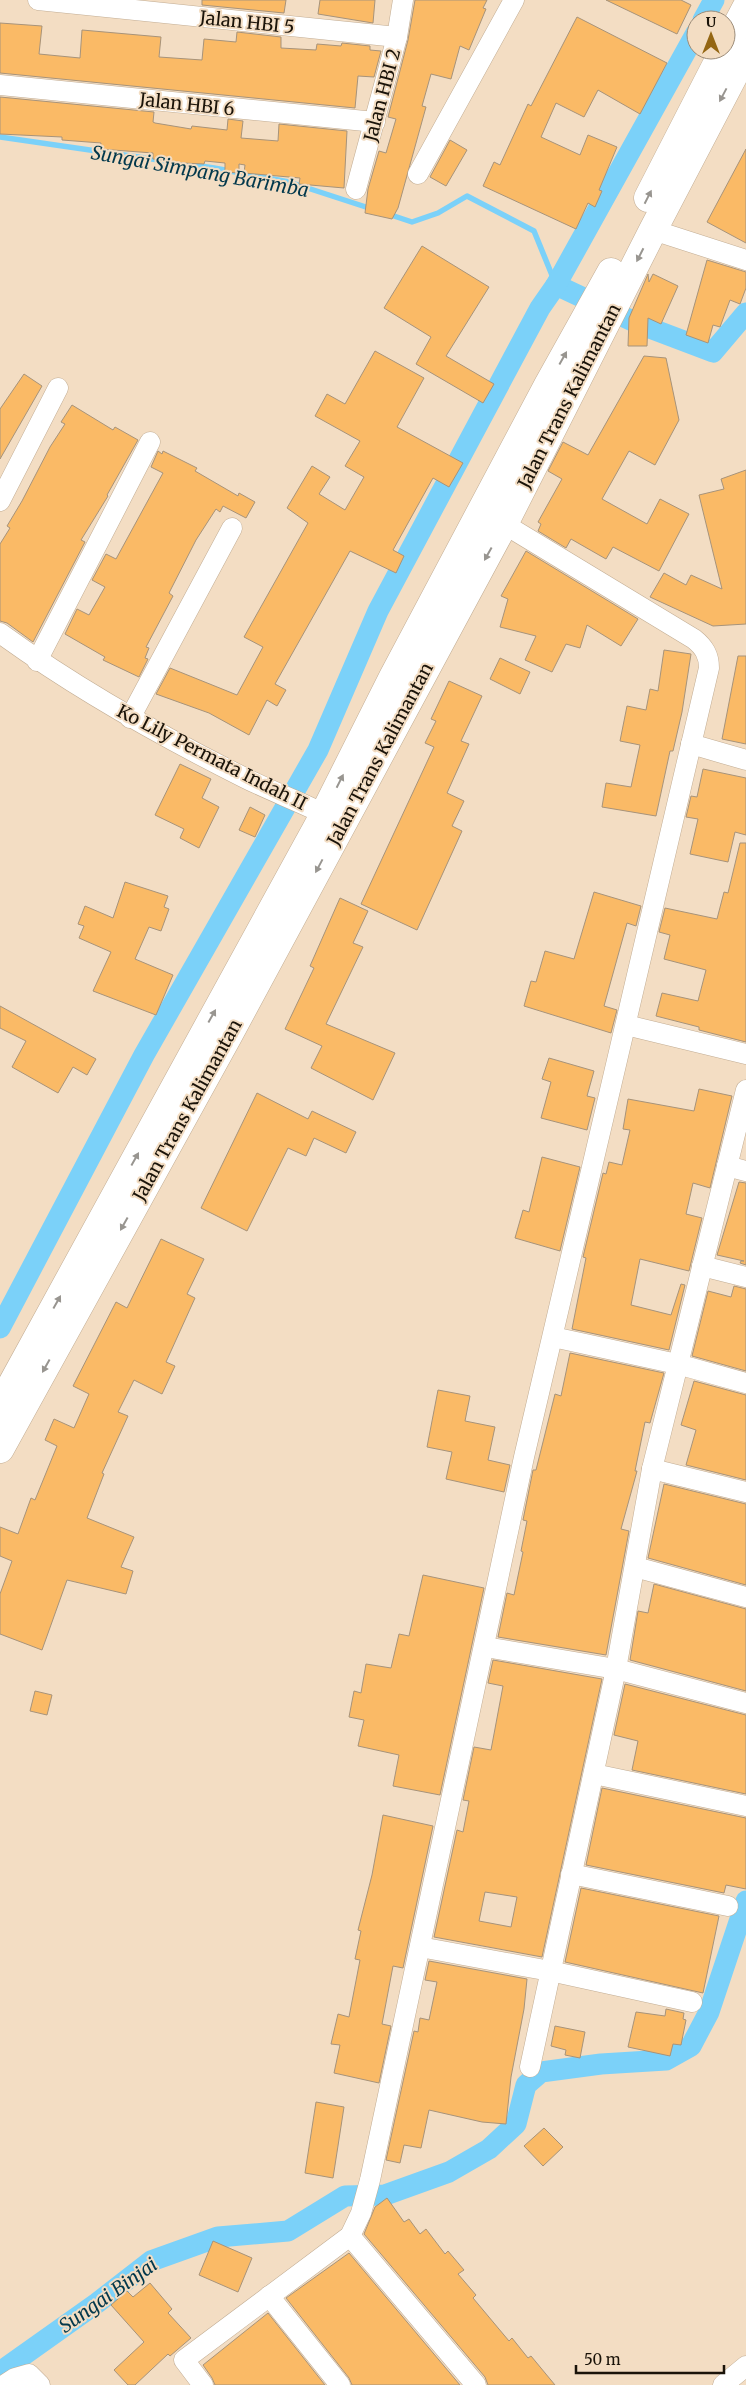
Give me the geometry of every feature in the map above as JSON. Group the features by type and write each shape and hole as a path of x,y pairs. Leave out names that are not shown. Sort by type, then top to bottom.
{"highway":[{"path":"736,27 746,8"},
{"name":"Jalan Trans Kalimantan","path":"0,1406 393,677 612,292 653,230 746,52"},
{"name":"Jalan Trans Kalimantan","path":"612,292 719,60"},
{"name":"Jalan Trans Kalimantan","path":"0,1449 228,1036 504,524 588,335"}],"street":[{"name":"Jalan HBI 5","path":"38,0 397,37"},
{"name":"Jalan HBI 2","path":"356,189 397,37 403,0"},
{"path":"418,174 514,0"},
{"name":"Jalan HBI 6","path":"0,85 375,122"},
{"path":"653,230 746,260"},
{"path":"0,501 58,388"},
{"path":"38,660 150,442"},
{"path":"203,2385 184,2360 350,2236 361,2213 485,1647 524,1456 709,668 709,659 703,646 694,639 504,524"},
{"path":"130,718 232,528"},
{"name":"Ko Lily Permata Indah II","path":"0,634 130,718 247,779 320,812"},
{"path":"691,744 746,760"},
{"path":"626,1025 746,1054"},
{"path":"530,2067 616,1670 652,1469 702,1266 736,1168 746,1090"},
{"path":"702,1266 746,1277"},
{"path":"553,1337 677,1364 746,1383"},
{"path":"652,1469 746,1492"},
{"path":"635,1567 746,1597"},
{"path":"485,1647 616,1670 746,1702"},
{"path":"594,1774 746,1806"},
{"path":"571,1874 728,1906"},
{"path":"420,1947 692,2002"},
{"path":"350,2236 476,2385"},
{"path":"269,2296 340,2385"},
{"path":"723,2385 746,2366"},
{"path":"4,2385 23,2374 29,2374 40,2385"}],"building":[{"path":"202,0 286,0 284,13 202,5"},
{"path":"320,0 375,0 373,23 318,14"},
{"path":"415,0 487,0 483,8 486,9 469,50 460,46 451,79 431,74 422,106 426,107 398,208 392,219 365,213 368,189 379,151 386,153 396,119 388,117 408,40"},
{"path":"606,0 681,0 691,5 689,10 686,10 686,15 677,34"},
{"path":"577,17 667,63 640,114 598,90 584,117 556,103 541,137 580,155 588,135 617,147 599,190 602,191 595,207 588,203 576,229 483,186 494,162 500,165 528,104 531,106"},
{"path":"0,23 42,26 39,54 80,58 82,30 161,37 159,57 202,60 204,39 236,42 237,32 281,37 281,48 316,50 317,44 341,46 342,43 370,46 370,50 381,51 374,77 358,76 355,108 0,73"},
{"path":"0,97 154,112 153,122 155,123 191,129 192,126 227,130 228,119 243,121 241,138 278,141 279,124 347,131 344,188 299,184 300,178 244,173 245,165 239,164 239,173 225,172 225,163 205,161 204,164 182,163 153,159 153,153 100,149 101,143 62,140 62,137 0,134"},
{"path":"450,140 467,150 446,186 430,177"},
{"path":"746,149 746,243 707,222"},
{"path":"422,246 489,287 446,356 494,384 483,403 416,364 431,337 384,308"},
{"path":"707,260 746,272 746,288 740,304 730,300 720,327 713,325 708,343 686,335"},
{"path":"648,274 649,282 653,274 678,286 661,324 648,318 647,346 628,346 629,318"},
{"path":"375,351 424,378 397,427 463,463 449,487 433,478 393,550 404,556 396,573 350,551 275,684 286,690 277,706 267,700 249,735 209,713 156,694 170,668 237,695 263,647 244,637 308,523 287,508 312,466 330,477 319,494 345,510 364,477 345,466 360,441 315,416 327,394 345,404"},
{"path":"644,356 666,358 679,420 655,465 629,451 602,499 647,524 660,499 689,514 659,571 613,547 606,559 571,539 566,548 538,531 541,524 538,522 562,479 548,471 563,442 588,455"},
{"path":"24,374 42,386 0,459 0,409"},
{"path":"72,405 113,430 115,427 138,440 108,496 81,540 85,542 33,642 7,623 0,621 0,544 10,528 7,526 50,447 65,424 61,422"},
{"path":"158,451 162,454 163,451 197,468 195,471 238,496 239,493 255,502 246,518 223,506 220,512 216,509 196,540 169,593 173,596 146,647 149,648 145,658 148,659 139,677 103,660 105,657 65,634 77,609 89,615 105,587 92,580 106,554 116,559 163,473 151,467"},
{"path":"746,470 746,624 713,626 650,597 664,573 686,585 691,575 722,589 699,495 724,489 721,479"},
{"path":"526,551 638,619 621,646 587,625 580,648 566,644 552,672 525,660 536,636 500,627 508,599 501,596"},
{"path":"664,650 691,654 682,712 673,751 670,751 656,816 602,807 606,783 631,787 640,745 620,741 627,706 646,710 650,689 658,691"},
{"path":"738,656 746,656 746,744 722,739"},
{"path":"500,658 530,672 520,694 490,679"},
{"path":"449,681 482,696 461,741 469,744 447,793 464,801 452,826 462,831 417,930 361,904 434,747 425,743 436,721 431,719"},
{"path":"180,764 211,779 202,798 219,807 199,848 180,838 184,829 155,815"},
{"path":"703,769 746,778 746,835 735,832 728,862 690,854 698,819 686,817 691,796 697,797"},
{"path":"250,807 265,815 255,837 239,830"},
{"path":"740,843 746,843 746,1042 699,1030 699,1027 656,1016 662,993 698,1001 706,970 664,959 670,935 659,932 665,908 717,919 724,892 728,893"},
{"path":"125,882 168,896 164,907 169,909 161,931 149,927 135,959 173,975 156,1015 93,991 111,952 79,938 84,926 78,924 85,906 113,918"},
{"path":"594,892 641,906 636,926 627,923 604,1006 617,1010 611,1033 524,1006 531,981 536,982 545,951 574,959"},
{"path":"340,898 368,911 353,943 363,947 326,1024 395,1053 373,1100 311,1068 322,1046 285,1029 314,968 310,966"},
{"path":"0,1006 96,1059 87,1075 73,1067 58,1093 12,1067 26,1041 0,1028"},
{"path":"549,1058 594,1071 587,1096 595,1098 587,1130 541,1118 551,1082 542,1079"},
{"path":"699,1089 732,1096 710,1188 693,1183 686,1214 702,1218 689,1271 640,1259 631,1305 671,1315 681,1284 685,1285 669,1350 572,1329 586,1258 583,1257 603,1173 606,1174 609,1162 622,1165 630,1130 623,1129 628,1099 694,1111"},
{"path":"257,1093 308,1119 312,1111 356,1132 346,1153 314,1138 306,1156 288,1148 247,1231 201,1208"},
{"path":"542,1157 580,1167 560,1251 515,1238 523,1210 529,1212"},
{"path":"739,1182 746,1183 746,1265 740,1263 744,1261 717,1255"},
{"path":"161,1239 204,1259 187,1294 195,1298 166,1362 175,1366 162,1394 134,1380 118,1412 128,1416 102,1473 104,1474 87,1518 134,1537 121,1567 133,1571 126,1594 67,1580 42,1650 0,1634 0,1594 12,1561 0,1556 0,1527 18,1534 31,1498 35,1500 57,1446 45,1440 54,1419 74,1428 89,1394 73,1386 116,1302 127,1308"},
{"path":"734,1286 746,1289 746,1371 692,1356 708,1291 731,1297"},
{"path":"570,1353 664,1373 650,1423 645,1422 635,1471 637,1471 621,1529 629,1531 606,1655 498,1637 507,1593 514,1595 523,1552 521,1551 527,1521 523,1520 533,1470 536,1470 555,1394 561,1396"},
{"path":"694,1381 746,1395 746,1480 686,1465 696,1430 681,1425"},
{"path":"438,1390 470,1396 465,1421 495,1427 488,1460 510,1465 504,1492 446,1479 452,1452 427,1447"},
{"path":"664,1484 746,1504 746,1585 648,1558"},
{"path":"423,1575 484,1588 440,1795 393,1786 399,1755 358,1746 364,1720 349,1717 354,1691 361,1693 366,1664 391,1668 399,1634 409,1636"},
{"path":"654,1584 746,1609 746,1691 630,1660 638,1611 648,1613"},
{"path":"493,1660 602,1679 542,1957 434,1937 457,1830 463,1832 469,1801 463,1800 474,1747 491,1750 503,1686 488,1683","holes":["485,1892 517,1897 511,1927 479,1921"]},
{"path":"625,1684 746,1715 746,1794 632,1770 638,1741 614,1735"},
{"path":"35,1691 52,1695 47,1715 30,1711"},
{"path":"602,1788 746,1818 746,1889 726,1885 724,1893 586,1865"},
{"path":"383,1815 433,1826 403,1968 393,1966 382,2024 391,2026 379,2083 334,2073 340,2045 331,2044 338,2014 349,2017 360,1960 355,1959 361,1931 358,1930 372,1875"},
{"path":"581,1888 719,1916 703,1993 565,1962"},
{"path":"429,1961 527,1979 524,2009 511,2077 506,2124 482,2122 429,2110 421,2148 404,2145 400,2163 386,2160 414,2031 418,2032 420,2018 429,2020 437,1982 425,1980"},
{"path":"666,2009 684,2013 683,2019 686,2020 681,2045 673,2044 670,2056 628,2047 636,2012 665,2016"},
{"path":"555,2026 585,2032 580,2058 565,2055 566,2050 551,2046"},
{"path":"316,2102 344,2107 333,2178 305,2173"},
{"path":"544,2128 563,2147 543,2166 524,2146"},
{"path":"387,2198 404,2222 409,2219 420,2234 426,2229 445,2254 448,2251 464,2270 458,2274 476,2295 473,2298 509,2341 512,2338 528,2358 531,2356 555,2385 488,2385 485,2377 364,2234 375,2207"},
{"path":"213,2241 252,2258 238,2292 199,2275"},
{"path":"349,2253 460,2385 352,2385 349,2378 286,2298"},
{"path":"150,2283 172,2309 168,2313 191,2338 170,2356 168,2354 135,2385 128,2385 114,2370 144,2342 111,2305 127,2291 133,2297"},
{"path":"268,2313 325,2385 215,2385 203,2365"}],"waterway":[{"path":"708,10 714,0"},
{"path":"0,1328 144,1055 318,750 378,611 540,308 556,285 686,51"},
{"name":"Sungai Simpang Barimba","path":"0,137 214,168 289,182 372,209"},
{"name":"Sungai Simpang Barimba","path":"388,214 412,222 438,213 467,196 534,231 556,285"},
{"path":"556,285 639,324 713,352 746,313"},
{"name":"Sungai Binjai","path":"0,2372 97,2303 151,2261 218,2237 288,2231 345,2196 385,2195 449,2172 489,2149 516,2124 526,2085 541,2072 601,2064 666,2060 691,2046 709,2012 746,1901"}]}
